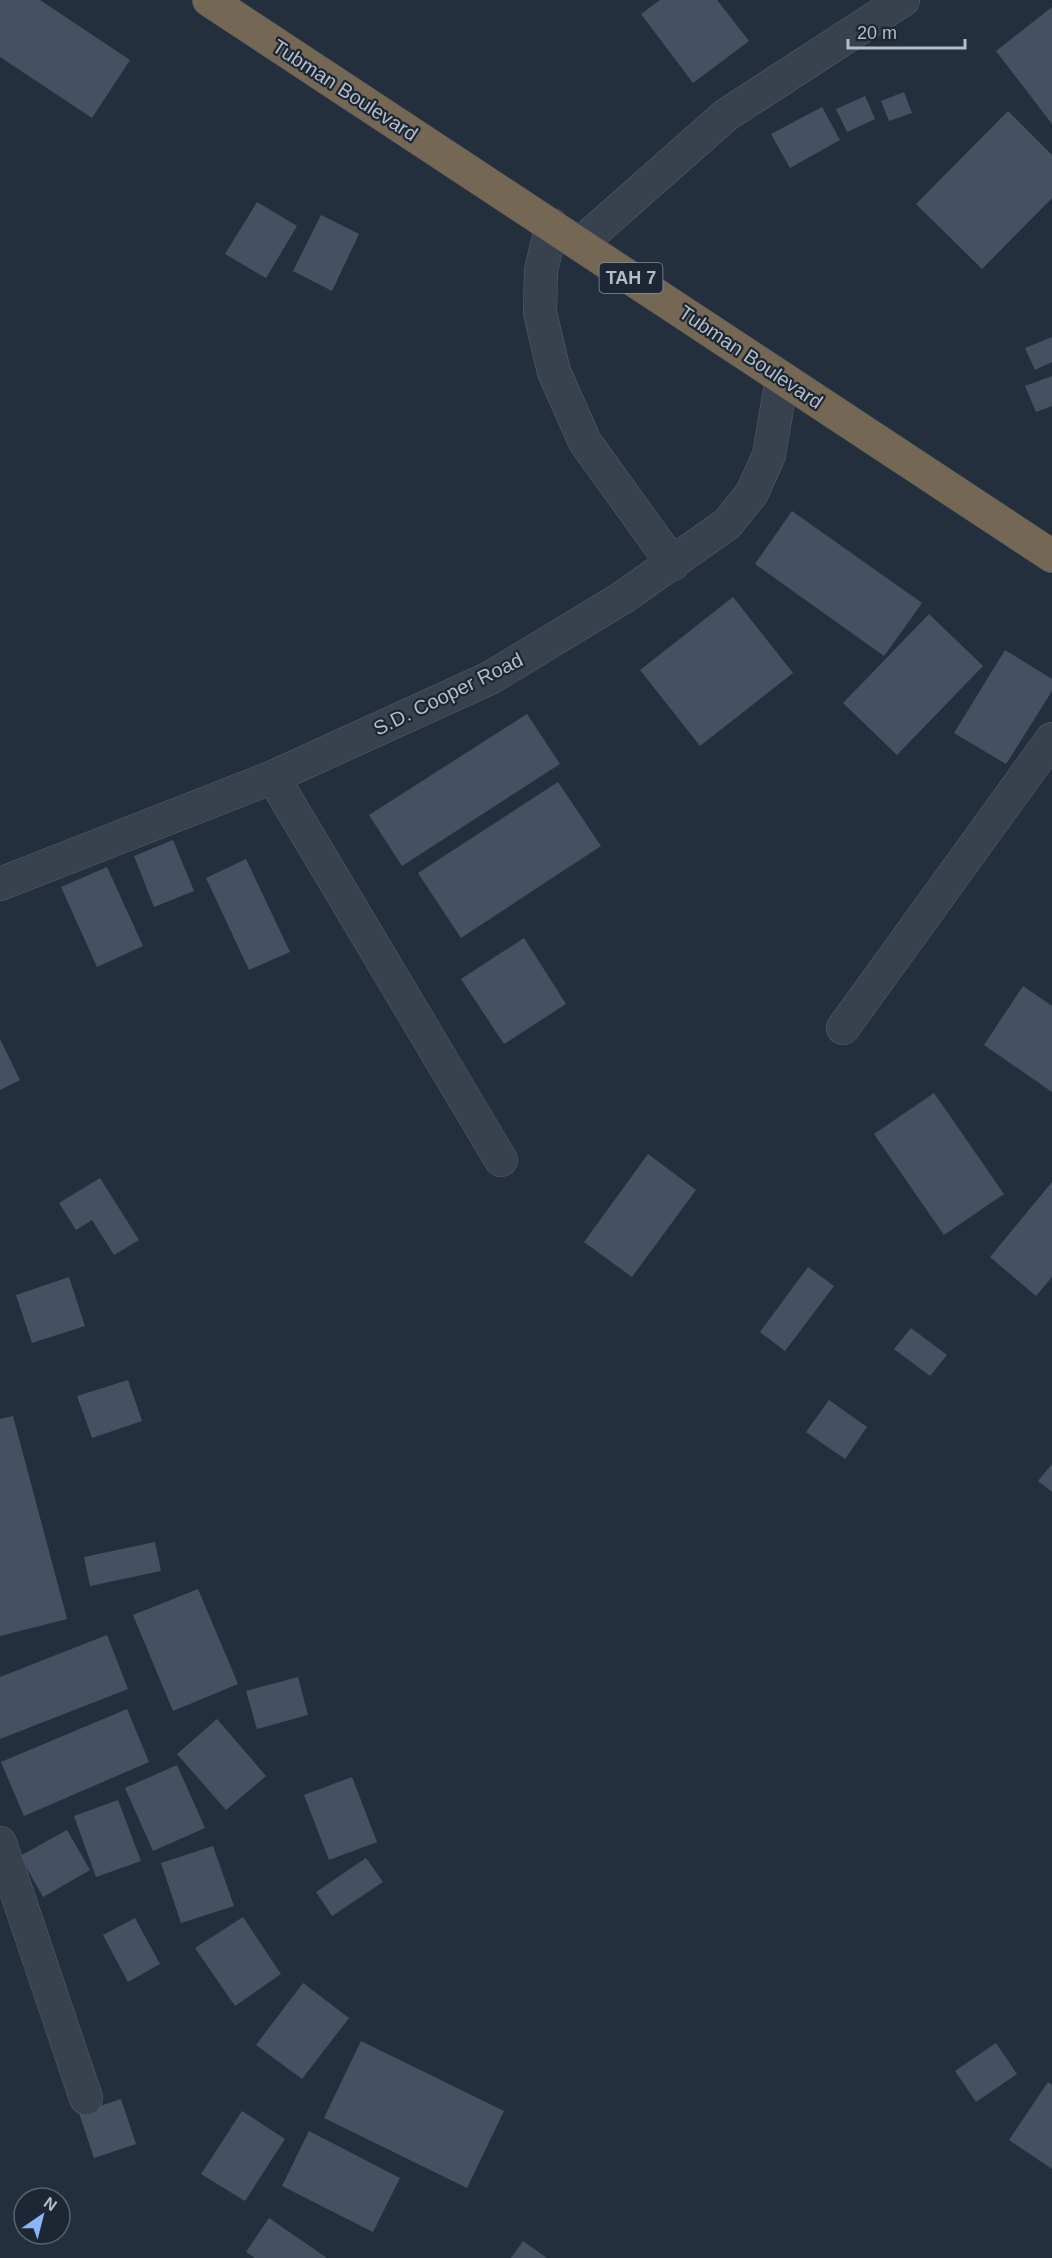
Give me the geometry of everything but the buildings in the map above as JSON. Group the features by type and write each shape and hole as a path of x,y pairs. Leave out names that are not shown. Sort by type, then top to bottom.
{"highway":[{"name":"Tubman Boulevard","path":"209,0 1052,556"}],"street":[{"path":"580,244 726,115 903,0"},
{"path":"552,225 542,270 540,313 554,372 585,442 673,564"},
{"name":"S.D. Cooper Road","path":"0,884 273,777 490,678 622,598 727,524 752,493 769,455 782,378"},
{"path":"843,1028 1052,739"},
{"path":"273,777 501,1160"},
{"path":"0,1843 86,2098"}]}
